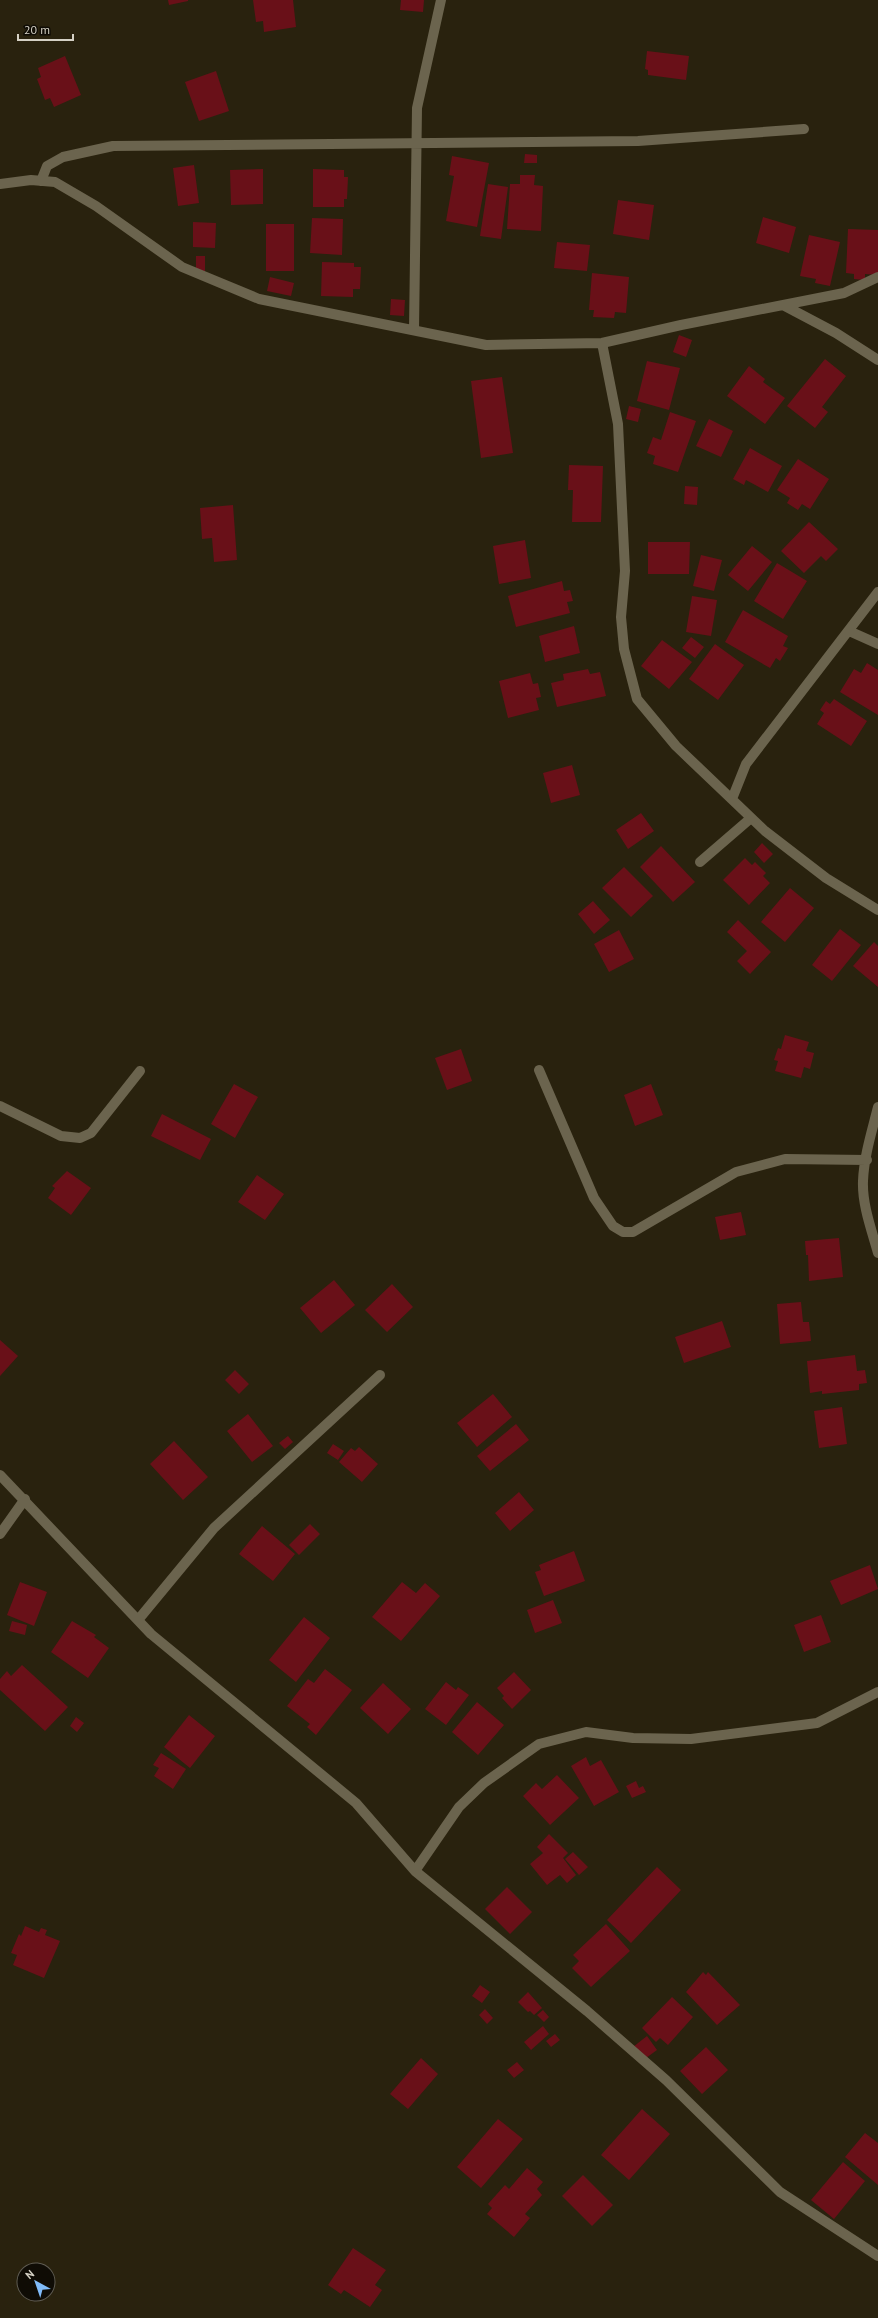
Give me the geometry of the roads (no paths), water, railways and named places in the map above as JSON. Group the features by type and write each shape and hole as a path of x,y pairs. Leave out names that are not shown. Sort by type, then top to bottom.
{"street":[{"path":"414,330 417,108 441,0"},
{"path":"41,181 47,166 63,157 113,146 638,141 804,129"},
{"path":"0,184 31,180 56,182 96,206 182,267 258,299 486,345 602,343 681,325 844,293 878,277"},
{"path":"784,305 836,333 878,360"},
{"path":"602,343 618,424 625,571 621,618 624,649 637,699 676,746 765,831 826,878 878,910"},
{"path":"732,799 746,764 878,592"},
{"path":"849,631 878,644"},
{"path":"700,862 751,818"},
{"path":"540,1070 594,1198 613,1226 623,1232 633,1232 736,1172 785,1159 866,1160"},
{"path":"0,1106 61,1136 80,1138 91,1133 140,1071"},
{"path":"878,1108 866,1160 863,1181 867,1216 878,1254"},
{"path":"138,1620 214,1528 380,1375"},
{"path":"0,1475 151,1634 356,1803 415,1871 588,2010 666,2080 780,2192 878,2256"},
{"path":"0,1534 25,1500"},
{"path":"415,1871 459,1807 484,1783 538,1744 586,1732 633,1738 691,1739 817,1723 878,1692"}]}
